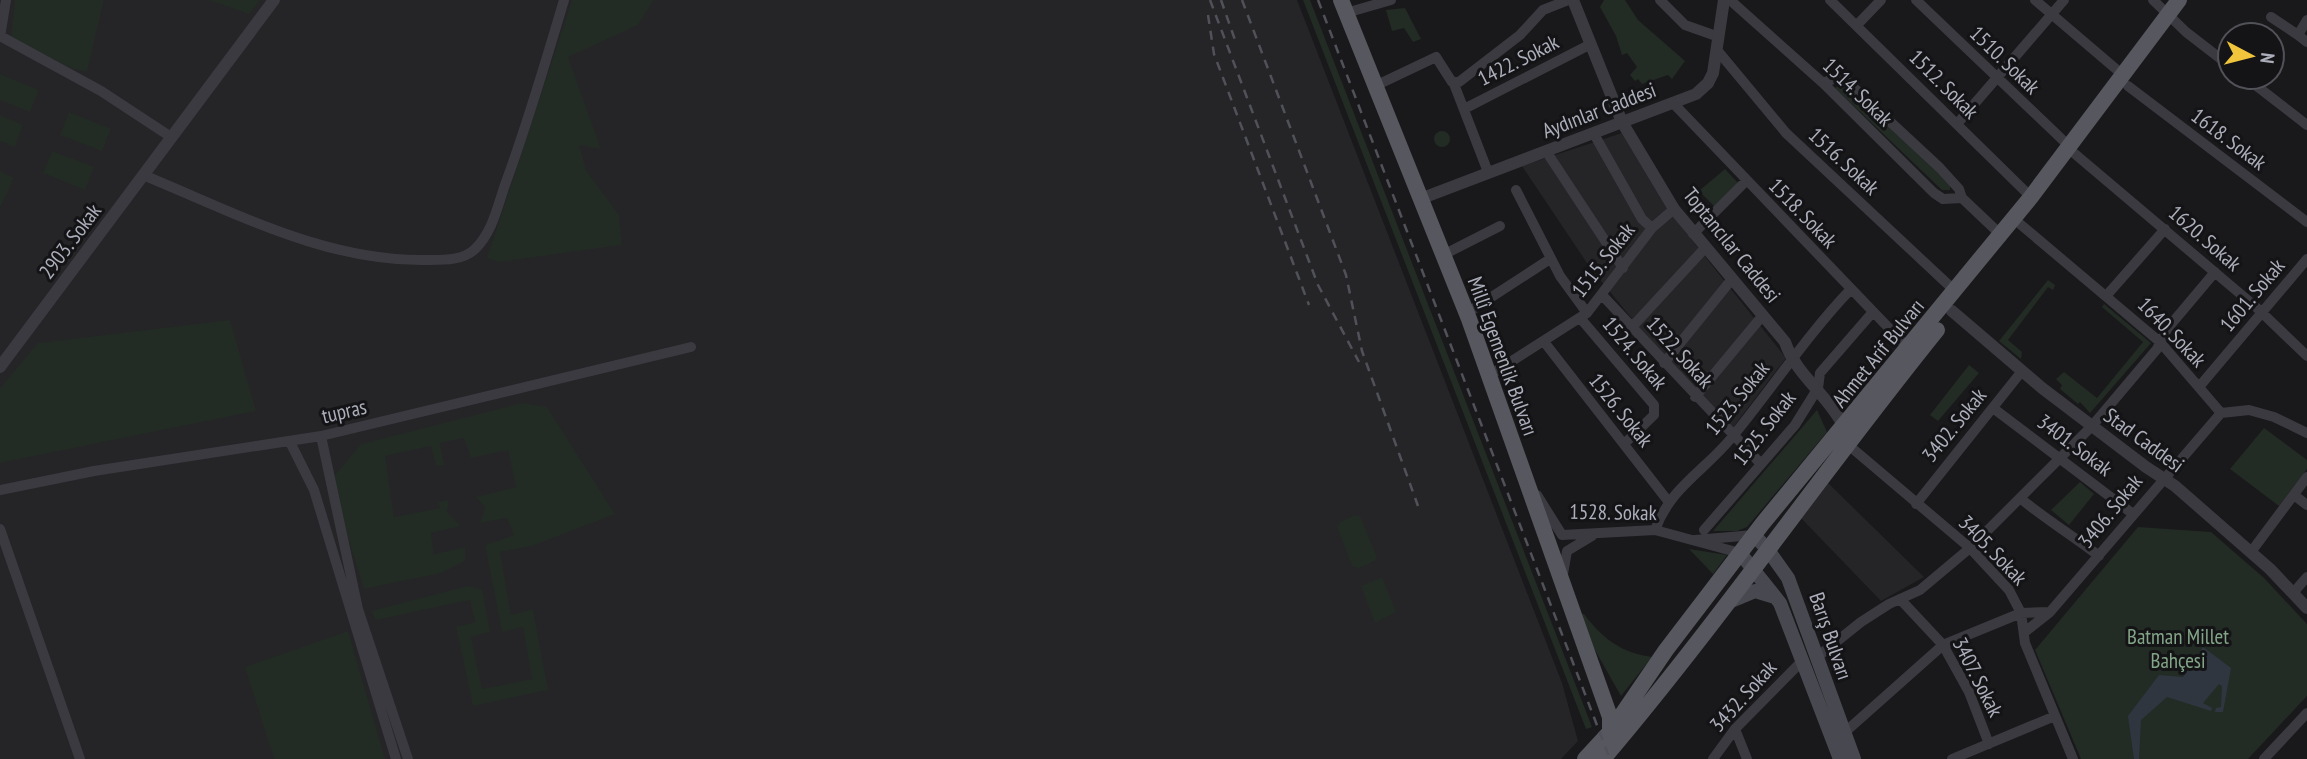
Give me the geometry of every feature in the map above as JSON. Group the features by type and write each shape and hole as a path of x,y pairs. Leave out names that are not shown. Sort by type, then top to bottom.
{"main road":[{"name":"Ahmet Arif Bulvarı","path":"2172,18 2179,0"},
{"name":"Ahmet Arif Bulvarı","path":"1610,750 1628,708 1666,650 1740,553 1952,311 2020,225 2072,150 2172,18 2192,0"},
{"name":"Millî Egemenlik Bulvarı","path":"1344,7 1490,375 1546,543 1609,717 1610,750"},
{"name":"Ahmet Arif Bulvarı","path":"1610,750 1731,601 1784,530 1845,435 1908,348 2072,150"},
{"path":"1784,530 1782,551 1788,578"},
{"name":"Barış Bulvarı","path":"1754,535 1788,578 1809,659 1840,759"},
{"name":"Barış Bulvarı","path":"1740,553 1775,597 1809,659 1854,759"},
{"path":"1731,601 1755,591 1775,597"},
{"path":"1599,689 1616,704 1628,708 1646,705"},
{"path":"1585,759 1610,750"}],"street":[{"path":"6,0 0,36 102,91 172,137"},
{"name":"2903. Sokak","path":"0,368 274,0"},
{"path":"143,175 292,236 350,254 408,261 461,257 473,251 490,229 536,96 564,0"},
{"path":"1344,7 1391,0"},
{"path":"1454,84 1520,35 1543,10 1570,0"},
{"name":"Toptancılar Caddesi","path":"1570,0 1622,122 1674,209 1785,342 1791,358 1818,387 1845,435"},
{"path":"1660,0 1685,24 1718,43"},
{"name":"Aydınlar Caddesi","path":"1420,199 1696,94 1708,83 1718,43 1724,0"},
{"name":"1514. Sokak","path":"1730,0 1824,83 1934,193 1943,199 1962,198"},
{"name":"1512. Sokak","path":"1830,0 2031,197"},
{"path":"1857,25 1881,0"},
{"name":"1510. Sokak","path":"1916,0 2072,150"},
{"name":"1618. Sokak","path":"2035,0 2125,80 2307,222"},
{"path":"1957,124 2053,16 2064,0"},
{"path":"2153,0 2216,54"},
{"path":"2271,17 2307,41"},
{"path":"2298,35 2307,20"},
{"name":"1516. Sokak","path":"1718,43 1786,133 1955,291"},
{"name":"1422. Sokak","path":"1464,109 1588,45"},
{"path":"1375,86 1436,57 1454,84 1488,172"},
{"path":"1824,83 1841,76 1940,168 1959,189 1962,198 2000,234"},
{"path":"2263,91 2307,125"},
{"name":"1518. Sokak","path":"1673,103 1908,348"},
{"path":"1594,134 1642,219 1652,228"},
{"name":"1620. Sokak","path":"2072,150 2215,271 2307,356"},
{"path":"1546,151 1623,268"},
{"path":"1693,234 1746,181"},
{"name":"1524. Sokak","path":"1517,190 1550,259 1584,316 1654,405 1654,415 1624,444"},
{"name":"1515. Sokak","path":"1490,375 1545,343 1584,316 1652,228 1674,209"},
{"name":"1640. Sokak","path":"2020,225 2160,342 2221,413"},
{"path":"1443,255 1500,226"},
{"path":"2107,295 2165,229"},
{"path":"1632,327 1705,248"},
{"path":"1467,313 1550,259"},
{"name":"1601. Sokak","path":"2199,387 2307,259"},
{"name":"3432. Sokak","path":"1713,759 1735,729 1809,659 1861,622 1920,590 1970,548 2092,426 2215,271"},
{"path":"1664,363 1732,279"},
{"name":"1523. Sokak","path":"1655,530 1668,501 1733,436 1791,358 1851,289"},
{"name":"1522. Sokak","path":"1602,295 1695,397 1761,464"},
{"name":"Stad Caddesi","path":"1952,311 2092,426 2175,486 2251,552 2307,608"},
{"name":"1525. Sokak","path":"1704,530 1795,425 1818,387 1820,373 1872,313"},
{"path":"1695,397 1762,315"},
{"name":"1526. Sokak","path":"1545,343 1668,501"},
{"name":"tupras","path":"0,490 94,471 321,436 691,347"},
{"name":"3402. Sokak","path":"1916,504 2022,371"},
{"name":"3401. Sokak","path":"1993,408 2133,514"},
{"path":"2221,413 2249,410 2274,417 2307,433"},
{"name":"3406. Sokak","path":"2026,631 2050,612 2162,478 2221,413"},
{"name":"3405. Sokak","path":"1845,435 1916,504 1970,548 2009,590 2021,613 2026,631 2025,643 2073,759"},
{"path":"321,436 358,608 408,759"},
{"path":"290,442 313,490 396,759"},
{"name":"1528. Sokak","path":"1522,471 1562,535 1655,530 1740,553"},
{"path":"2251,552 2307,477"},
{"path":"2294,495 2307,505"},
{"path":"2020,498 2046,520 2056,523 2099,556"},
{"path":"0,529 80,759"},
{"path":"1562,585 1567,551 1595,534"},
{"path":"1546,543 1558,547 1562,535"},
{"path":"1695,540 1704,537 1754,535"},
{"path":"2293,593 2307,577"},
{"name":"3407. Sokak","path":"1900,599 1943,645 1969,692 1984,746 1983,759"},
{"path":"1844,733 1943,645 2021,613 2050,612"},
{"path":"2264,759 2307,713"},
{"path":"1952,759 2055,716"},
{"path":"1735,729 1747,759"}],"shaded area":[{"path":"0,0 1297,0 1562,683 1578,741 1561,759 0,759"},
{"path":"1622,133 1667,209 1786,358 1731,430 1642,331 1589,266 1522,166"},
{"path":"1828,483 1924,577 1881,601 1800,517"},
{"path":"2203,647 2231,668 2223,712 2215,712 2216,708 2221,707 2222,686 2219,684 2203,703 2212,708 2211,711 2167,697 2141,720 2139,759 2134,759 2128,716 2159,675 2183,677"}],"green space":[{"path":"15,0 104,0 87,72 73,69 11,38"},
{"path":"208,0 260,0 249,14"},
{"path":"572,0 654,0 638,25 568,57 601,149 579,145 586,170 619,215 622,245 498,262 487,258"},
{"path":"1303,0 1310,0 1592,727 1586,729"},
{"path":"1604,0 1625,0 1638,20 1685,61 1672,79 1668,75 1642,84 1638,79 1635,81 1630,75 1637,67 1627,53 1622,55 1616,36 1600,7"},
{"path":"1405,8 1421,39 1413,42 1404,28 1392,31 1386,10"},
{"path":"0,74 39,90 30,112 0,100"},
{"path":"1843,82 1950,182 1950,190 1942,190 1835,88"},
{"path":"69,112 111,129 102,151 60,135"},
{"path":"0,115 23,125 15,147 0,141"},
{"path":"1442,131 1448,133 1448,145 1442,147 1436,145 1434,139 1436,133"},
{"path":"52,151 94,167 85,190 43,173"},
{"path":"1725,169 1738,183 1715,207 1699,191"},
{"path":"0,171 14,178 0,208"},
{"path":"2048,280 2055,285 2053,290 2048,287 2008,340 2022,352 2021,359 1999,341"},
{"path":"2104,304 2151,343 2090,413 2080,402 2078,404 2060,389 2062,385 2056,379 2064,372 2097,398 2143,342 2102,307"},
{"path":"230,320 256,411 0,463 0,388 38,343"},
{"path":"1969,365 1979,373 1938,421 1930,415"},
{"path":"522,403 547,407 615,514 532,546 500,552 511,615 533,609 548,690 473,706 456,627 475,622 470,600 376,620 371,611 467,586 482,589 490,632 471,637 482,689 532,679 523,627 502,632 485,545 514,535 507,518 480,523 485,507 476,497 516,487 508,450 471,458 464,438 440,443 444,465 436,466 431,446 385,456 394,517 440,508 438,502 449,500 447,512 461,526 431,533 434,554 465,547 465,561 441,573 364,589 330,481 361,444"},
{"path":"1817,410 1827,432 1747,527 1737,531 1713,531"},
{"path":"2264,428 2307,460 2307,469 2279,506 2230,469"},
{"path":"2080,482 2094,494 2069,525 2051,510"},
{"path":"1355,515 1360,516 1377,557 1375,561 1359,568 1352,566 1337,527 1340,522"},
{"name":"Batman Millet Bahçesi","path":"2138,527 2211,532 2264,578 2307,624 2307,696 2248,759 2081,759 2035,650"},
{"path":"1689,549 1727,555 1713,574"},
{"path":"1382,577 1396,612 1375,623 1361,586"},
{"path":"1574,613 1584,614 1613,643 1631,652 1652,657 1621,696"},
{"path":"348,631 385,759 274,759 245,667"}],"railway":[{"path":"1210,0 1318,285 1359,362"},
{"path":"1221,0 1235,40"},
{"path":"1242,0 1346,275 1362,351 1418,506"},
{"path":"1318,0 1610,759"},
{"path":"1208,15 1214,54 1309,305"}]}
